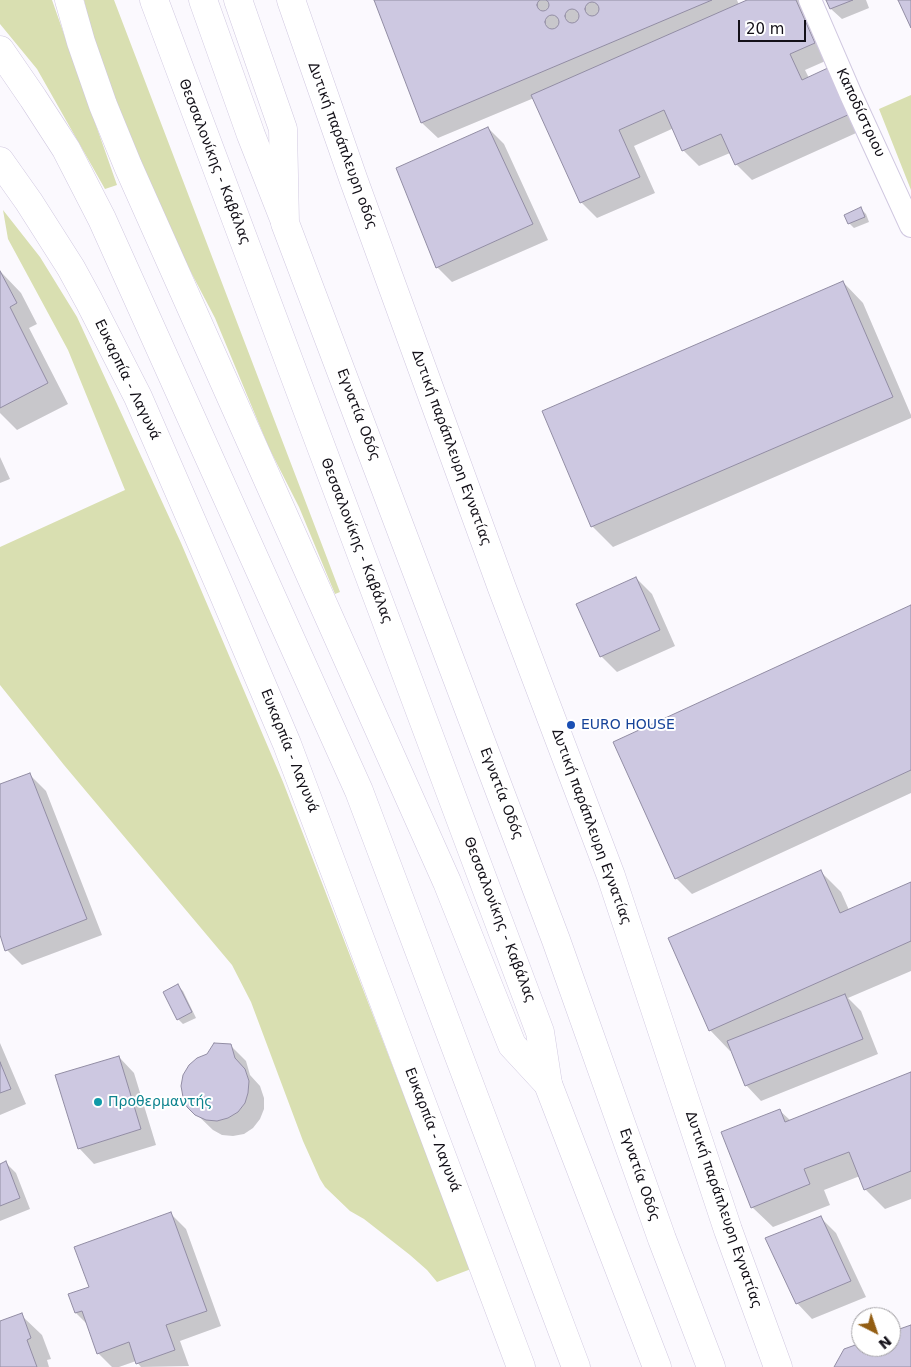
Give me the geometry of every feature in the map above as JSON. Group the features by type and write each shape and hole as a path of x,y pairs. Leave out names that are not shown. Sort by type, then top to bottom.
{"main road":[{"path":"69,0 100,96 128,166 447,882 512,1045 548,1084 657,1367"},
{"name":"Θεσσαλονίκης - Καβάλας","path":"154,0 540,1032 548,1084"},
{"path":"203,0 251,135 285,223"},
{"path":"238,0 283,129 285,223"},
{"name":"Δυτική παράπλευρη οδός","path":"290,0 394,292"},
{"path":"0,50 66,149 102,219 359,791 576,1367"},
{"name":"Ευκαρπία - Λαγυνά","path":"0,161 71,268 89,301 138,397 223,593 290,753 521,1367"},
{"name":"Εγνατία Οδός","path":"285,223 556,940 662,1239 711,1367"},
{"name":"Δυτική παράπλευρη Εγνατίας","path":"394,292 502,588 611,876 728,1230 778,1367"}],"street":[{"name":"Καποδίστριου","path":"810,0 911,226"}],"green space":[{"path":"0,0 52,0 117,185 105,189 37,69 0,24"},
{"path":"84,0 114,0 340,592 335,594 299,507 269,448 215,318 173,238 121,117 94,43"},
{"path":"911,95 911,190 879,109"},
{"path":"3,210 40,257 77,317 181,543 283,782 471,1269 437,1282 410,1255 364,1219 350,1211 325,1187 303,1141 251,1002 232,965 64,765 0,685 0,547 125,490 68,350 8,239"}],"building":[{"path":"543,-1 549,5 543,11 537,5"},
{"path":"374,0 712,0 421,123"},
{"path":"747,0 796,0 815,43 790,54 802,80 830,67 850,114 735,165 721,134 682,151 664,110 619,130 640,177 580,203 531,95"},
{"path":"826,0 853,0 830,9"},
{"path":"898,0 911,0 911,28"},
{"path":"592,2 597,4 599,9 597,14 592,16 587,14 585,9 587,4"},
{"path":"569,9 575,9 579,16 575,23 569,23 565,19 565,13"},
{"path":"549,15 555,15 559,22 555,29 549,29 545,25 545,19"},
{"path":"488,127 533,224 436,268 396,168"},
{"path":"861,207 865,217 848,224 844,215"},
{"path":"0,271 17,303 10,307 48,383 0,408"},
{"path":"843,281 893,397 591,527 542,411"},
{"path":"636,577 660,630 600,657 576,604"},
{"path":"911,605 911,770 675,879 613,742"},
{"path":"30,773 87,919 5,951 0,935 0,784"},
{"path":"821,870 840,913 911,882 911,941 709,1031 668,938"},
{"path":"178,984 192,1012 177,1020 163,992"},
{"path":"845,994 863,1039 745,1086 727,1041"},
{"path":"214,1043 231,1044 235,1058 245,1069 249,1081 245,1103 238,1112 228,1118 217,1121 206,1120 195,1115 187,1107 181,1086 183,1075 189,1065 197,1058 207,1054"},
{"name":"Προθερμαντής","path":"119,1056 141,1129 78,1149 55,1075"},
{"path":"0,1062 11,1089 0,1093"},
{"path":"911,1072 911,1171 864,1190 849,1152 804,1169 810,1184 751,1208 721,1132 780,1109 785,1122"},
{"path":"6,1161 20,1198 0,1206 0,1164"},
{"path":"171,1212 207,1311 166,1325 175,1350 136,1364 129,1342 97,1354 82,1311 75,1313 68,1294 89,1287 74,1247"},
{"path":"821,1216 851,1281 796,1304 765,1238"},
{"path":"22,1313 31,1338 27,1340 37,1367 0,1367 0,1321"},
{"path":"911,1325 911,1367 834,1367 844,1349 851,1347 851,1357 901,1357 901,1328"}],"place":[{"name":"EURO HOUSE","path":"571,725"},
{"name":"Προθερμαντής","path":"98,1102"}]}
